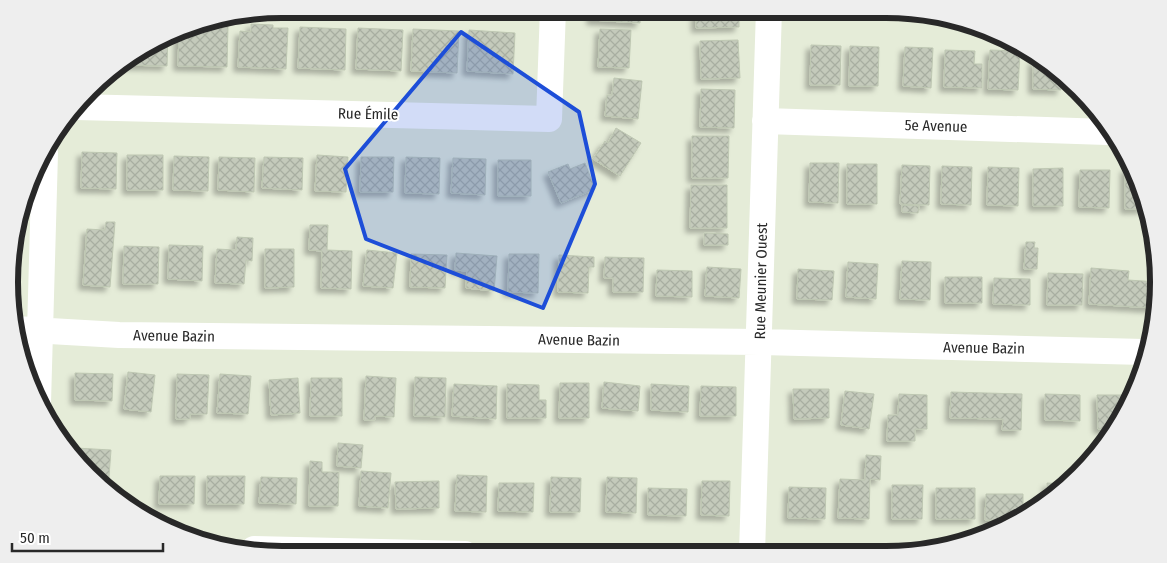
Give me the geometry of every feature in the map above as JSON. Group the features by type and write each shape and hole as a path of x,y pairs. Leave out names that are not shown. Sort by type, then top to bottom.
{"street":[{"name":"Rue Émile","path":"83,107 550,119 553,18"},
{"name":"Rue Meunier Ouest","path":"752,546 769,18"},
{"name":"5e Avenue","path":"765,121 1103,132"},
{"path":"33,368 27,330 43,168"},
{"name":"Avenue Bazin","path":"27,330 119,335 760,342 1140,352"}],"highlighted area":[{"path":"461,32 579,112 595,184 543,308 366,239 345,169"}],"building":[{"path":"591,18 640,18 640,23 591,20"},
{"path":"696,18 739,18 739,27 696,28"},
{"path":"251,24 273,25 273,28 288,28 286,69 238,67 240,31 251,32"},
{"path":"213,26 228,26 227,67 178,66 179,39"},
{"path":"300,27 346,29 345,70 298,68"},
{"path":"358,28 403,30 401,71 356,69"},
{"path":"413,29 459,31 457,73 411,71"},
{"path":"600,29 631,30 629,68 598,67"},
{"path":"469,30 515,33 513,74 467,71"},
{"path":"738,40 740,78 701,79 700,41"},
{"path":"168,44 167,66 130,65"},
{"path":"811,45 841,46 840,85 810,85"},
{"path":"850,46 879,47 878,86 849,86"},
{"path":"905,47 933,48 931,88 903,86"},
{"path":"945,50 975,51 974,64 982,64 982,88 944,87"},
{"path":"990,50 1014,51 1020,54 1018,90 988,89"},
{"path":"1033,63 1061,84 1061,90 1033,89"},
{"path":"614,78 642,81 638,119 605,116 607,95 612,95"},
{"path":"701,89 735,90 734,128 700,127"},
{"path":"616,128 641,143 620,176 593,159 605,141 608,143"},
{"path":"692,136 729,136 728,178 692,178"},
{"path":"82,152 117,153 116,189 81,188"},
{"path":"127,155 163,155 163,190 127,190"},
{"path":"317,155 348,157 346,192 315,191"},
{"path":"174,156 209,157 208,191 173,190"},
{"path":"219,157 255,158 254,192 218,190"},
{"path":"264,157 303,158 302,190 262,188"},
{"path":"361,157 394,157 393,192 360,192"},
{"path":"406,157 440,158 439,194 405,193"},
{"path":"453,158 486,159 485,195 451,193"},
{"path":"498,160 531,160 531,196 498,196"},
{"path":"585,163 595,189 561,203 548,172 568,164 570,169"},
{"path":"810,163 839,163 838,203 809,202"},
{"path":"847,164 877,164 877,204 847,204"},
{"path":"902,165 930,166 929,205 900,204"},
{"path":"942,166 972,167 971,205 941,204"},
{"path":"988,167 1019,168 1018,206 987,205"},
{"path":"1063,168 1063,206 1033,206 1033,169"},
{"path":"1080,170 1110,170 1109,208 1079,207"},
{"path":"1125,171 1140,209 1125,209"},
{"path":"691,185 727,185 727,228 690,228"},
{"path":"902,205 919,206 918,213 902,212"},
{"path":"106,222 115,222 110,287 83,285 87,229 105,230"},
{"path":"310,225 328,225 327,250 352,251 351,289 321,288 322,251 309,250"},
{"path":"704,233 728,234 728,245 704,245"},
{"path":"237,237 253,238 252,261 246,260 244,284 215,283 217,249 236,250"},
{"path":"1026,242 1035,242 1034,248 1038,248 1037,269 1024,269"},
{"path":"169,245 203,246 202,281 168,279"},
{"path":"124,246 159,247 158,284 123,284"},
{"path":"265,249 294,249 294,287 265,288"},
{"path":"367,250 397,253 393,288 363,286"},
{"path":"456,253 497,256 494,291 466,288 467,271 455,270"},
{"path":"411,254 447,255 445,288 410,287"},
{"path":"509,254 539,254 538,293 508,292"},
{"path":"559,255 594,257 594,267 589,267 588,293 558,292"},
{"path":"605,257 644,258 643,292 613,292 613,278 604,278"},
{"path":"902,261 931,262 930,300 900,299"},
{"path":"848,262 878,264 876,299 846,297"},
{"path":"707,267 741,269 739,298 705,296"},
{"path":"1091,268 1129,271 1128,280 1150,281 1148,308 1089,304"},
{"path":"798,269 834,271 832,300 797,299"},
{"path":"657,270 692,271 692,297 656,296"},
{"path":"1048,273 1083,274 1082,305 1047,305"},
{"path":"945,277 982,277 982,303 945,303"},
{"path":"994,278 1030,279 1030,305 993,304"},
{"path":"128,372 155,375 151,412 124,409"},
{"path":"75,373 113,374 112,401 75,400"},
{"path":"177,374 209,375 207,414 190,414 190,419 176,419"},
{"path":"220,374 251,376 248,414 217,413"},
{"path":"366,376 396,378 394,417 375,416 375,420 364,420"},
{"path":"415,377 446,378 445,417 414,416"},
{"path":"298,378 300,413 271,415 269,380"},
{"path":"311,378 342,378 342,416 310,416"},
{"path":"604,382 640,386 638,411 602,408"},
{"path":"560,383 589,383 589,418 559,418"},
{"path":"454,384 497,386 496,419 452,416"},
{"path":"507,384 539,385 539,400 546,400 546,418 507,418"},
{"path":"651,384 689,386 688,412 651,410"},
{"path":"701,386 736,387 736,416 700,416"},
{"path":"793,389 829,389 829,418 794,419"},
{"path":"845,391 874,394 869,429 841,425"},
{"path":"951,392 1022,394 1021,430 1002,430 1003,419 950,418"},
{"path":"899,394 927,395 927,429 915,429 915,441 887,441 888,415 898,415"},
{"path":"1045,394 1080,395 1080,421 1045,420"},
{"path":"1097,395 1123,395 1104,429 1098,429"},
{"path":"338,443 363,445 361,468 337,466"},
{"path":"77,448 111,450 109,481"},
{"path":"866,455 881,456 880,480 870,479 869,519 838,518 840,479 865,480"},
{"path":"310,461 322,462 322,472 339,472 338,506 309,506"},
{"path":"361,471 391,473 388,508 359,506"},
{"path":"457,475 487,476 486,512 455,511"},
{"path":"160,476 195,476 194,504 159,504"},
{"path":"207,476 245,476 244,504 207,504"},
{"path":"261,477 297,478 296,504 259,503"},
{"path":"551,477 581,478 580,512 550,512"},
{"path":"607,477 637,478 636,513 606,512"},
{"path":"439,481 439,508 396,509 395,482"},
{"path":"702,481 730,481 729,516 701,515"},
{"path":"499,483 534,483 533,512 498,511"},
{"path":"1047,483 1056,483 1047,490"},
{"path":"892,485 923,485 922,519 892,519"},
{"path":"789,487 826,488 825,519 788,518"},
{"path":"648,488 687,489 686,516 648,515"},
{"path":"936,488 975,488 975,519 936,519"},
{"path":"986,494 1023,494 1023,507 998,520 985,520"}]}
